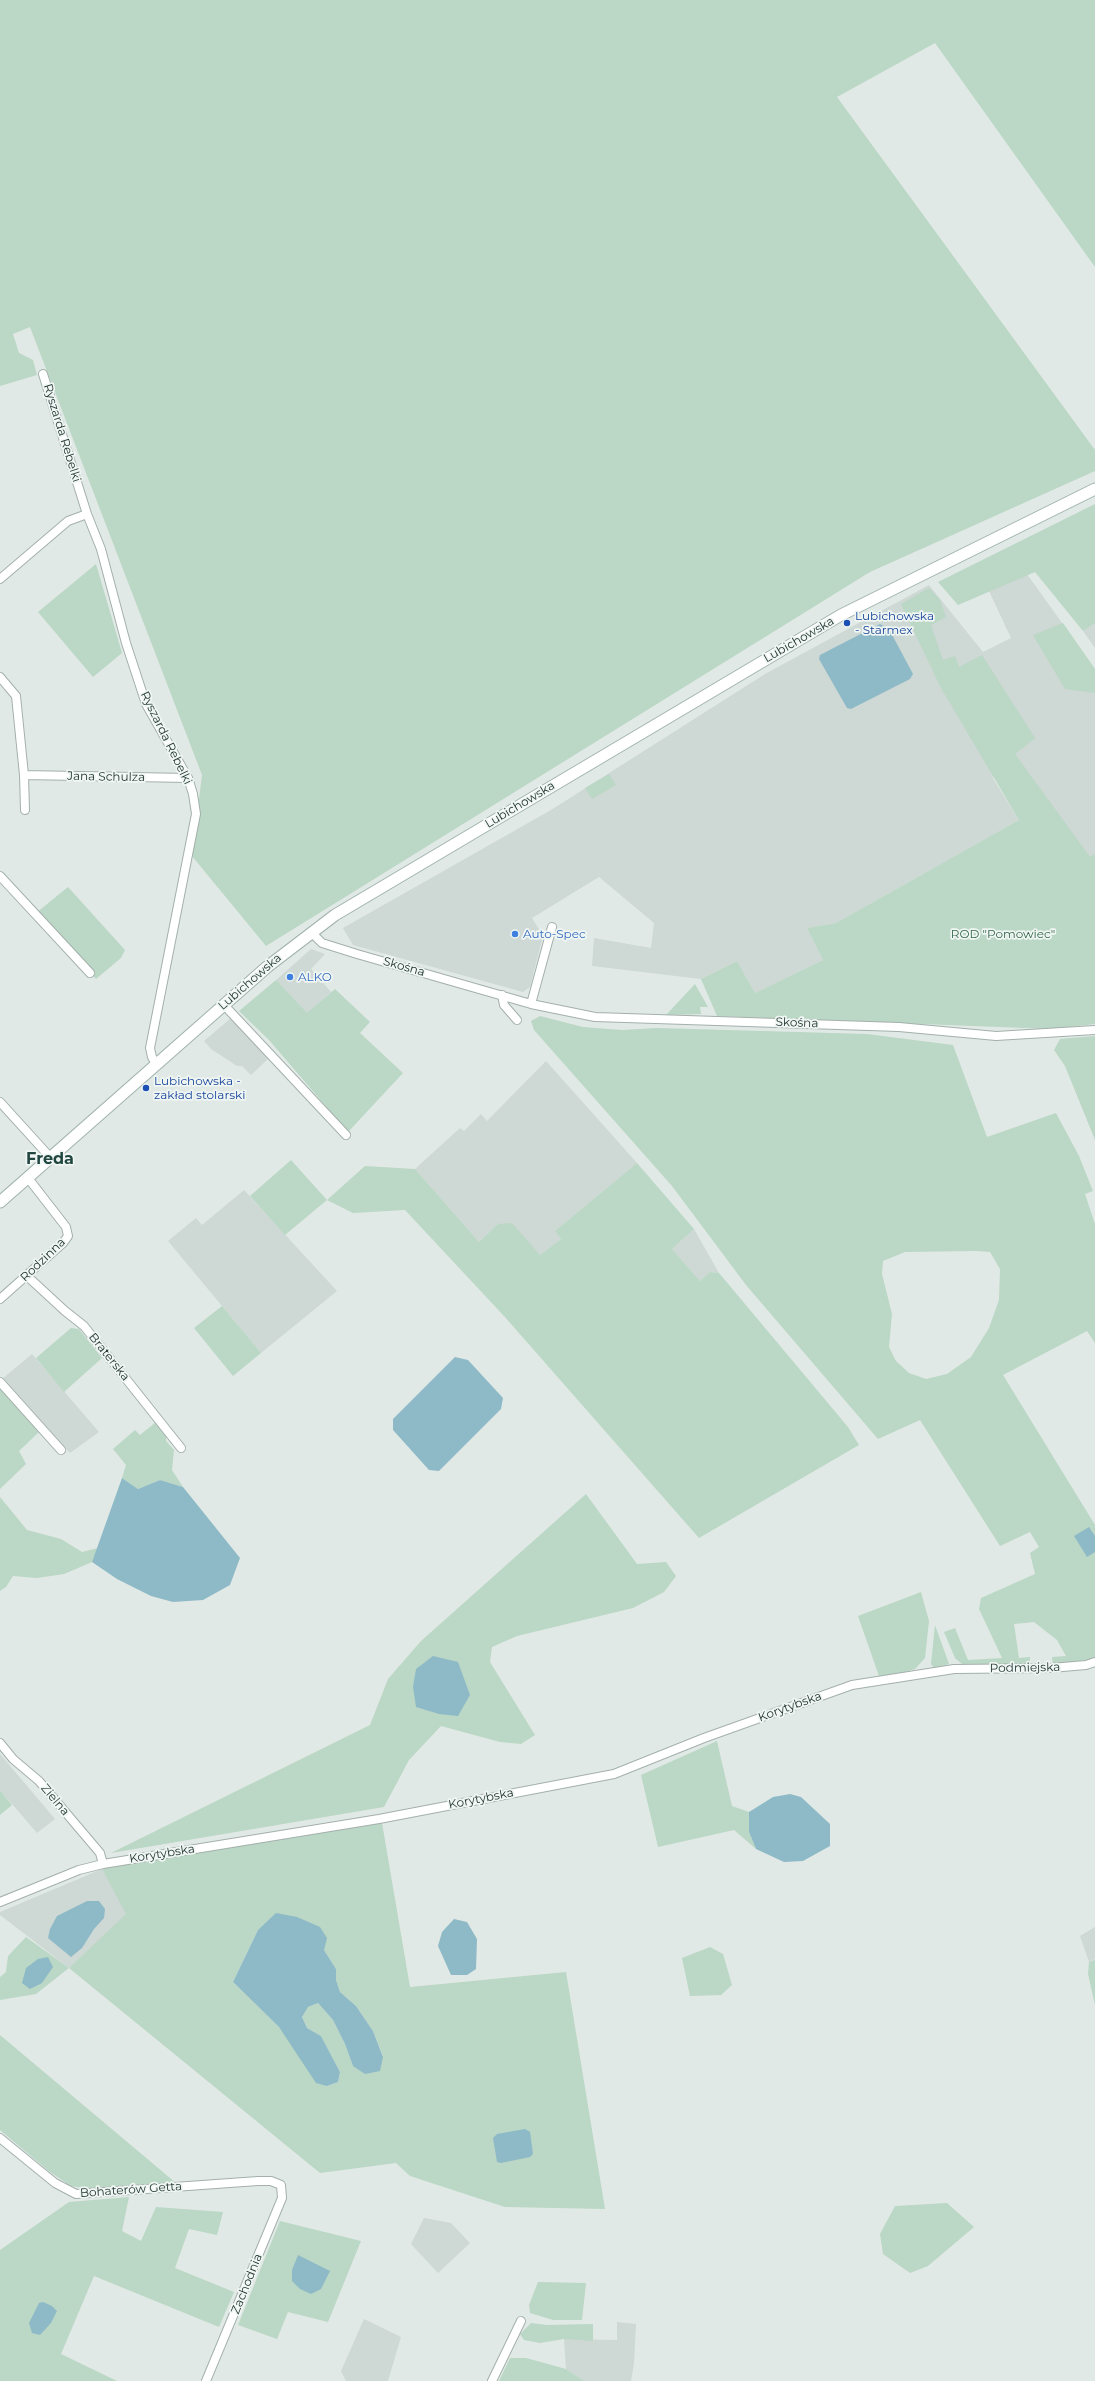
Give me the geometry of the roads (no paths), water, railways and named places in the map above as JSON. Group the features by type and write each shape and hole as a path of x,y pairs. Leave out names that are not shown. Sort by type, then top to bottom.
{"street":[{"name":"Ryszarda Rebelki","path":"43,374 87,514 101,548 126,643 146,704 188,778 193,794 196,814 150,1048 152,1057 156,1064"},
{"name":"Lubichowska","path":"0,1202 224,1005 311,932 335,915 708,692 841,615 1095,489"},
{"path":"0,579 68,521 87,514"},
{"path":"0,677 16,696 24,776 25,810"},
{"name":"Jana Schulza","path":"24,776 188,778"},
{"path":"0,876 90,973"},
{"path":"531,1004 552,927"},
{"name":"Skośna","path":"311,932 322,943 531,1004 595,1017 898,1027 996,1036 1095,1030"},
{"path":"502,995 504,1005 517,1020"},
{"path":"224,1005 346,1135"},
{"path":"0,1102 50,1157"},
{"name":"Rodzinna","path":"0,1299 63,1243 68,1236 66,1227 28,1178"},
{"name":"Braterska","path":"26,1276 65,1312 84,1326 182,1448"},
{"path":"0,1382 61,1450"},
{"name":"Podmiejska","path":"954,1668 1051,1668 1086,1665 1095,1662"},
{"name":"Korytybska","path":"0,1902 79,1870 103,1864 379,1819 614,1774 704,1738 852,1685 954,1668"},
{"name":"Zielna","path":"0,1743 13,1759 39,1781 100,1853 103,1864"},
{"name":"Bohaterów Getta","path":"0,2138 55,2183 76,2194 258,2181 271,2181 280,2185"},
{"name":"Zachodnia","path":"206,2381 282,2198 280,2185"},
{"path":"492,2381 521,2321"}],"water":[{"path":"880,624 889,629 913,674 910,679 851,709 847,708 819,659 820,655"},
{"path":"455,1357 468,1360 503,1398 501,1409 439,1471 429,1470 393,1430 393,1419"},
{"path":"122,1478 138,1489 160,1480 183,1487 240,1558 230,1585 203,1600 173,1602 151,1596 117,1579 92,1562"},
{"path":"1089,1527 1095,1536 1095,1552 1087,1557 1074,1536"},
{"path":"433,1656 458,1662 470,1695 458,1716 439,1714 416,1707 413,1687 416,1669"},
{"path":"790,1794 801,1797 830,1824 830,1846 803,1861 784,1862 756,1849 749,1832 749,1812 773,1797"},
{"path":"87,1901 99,1901 105,1909 104,1918 94,1929 82,1948 71,1957 48,1938 50,1929 57,1916"},
{"path":"276,1913 297,1917 320,1927 327,1938 324,1950 336,1969 336,1980 340,1992 356,2006 373,2031 383,2057 380,2071 365,2074 353,2066 345,2044 333,2020 318,2003 308,2007 302,2017 307,2028 321,2036 340,2072 338,2082 327,2086 316,2083 279,2027 233,1982 258,1930"},
{"path":"454,1919 467,1922 477,1939 476,1969 467,1975 451,1975 438,1946 442,1932"},
{"path":"48,1957 53,1967 42,1983 30,1989 22,1983 26,1968 38,1959"},
{"path":"525,2129 530,2132 533,2154 530,2157 501,2163 497,2162 493,2138 497,2134"},
{"path":"298,2255 330,2271 321,2289 311,2294 300,2289 292,2281 292,2270"},
{"path":"43,2302 52,2306 57,2311 51,2323 40,2335 32,2333 29,2323 39,2303"}],"place":[{"name":"Lubichowska - Starmex","path":"847,623"},
{"name":"Auto-Spec","path":"515,934"},
{"name":"ALKO","path":"290,977"},
{"name":"Lubichowska - zakład stolarski","path":"146,1088"}],"district":[{"name":"Freda","path":"50,1159"}],"park label":[{"name":"ROD \"Pomowiec\"","path":"1003,934"}]}
